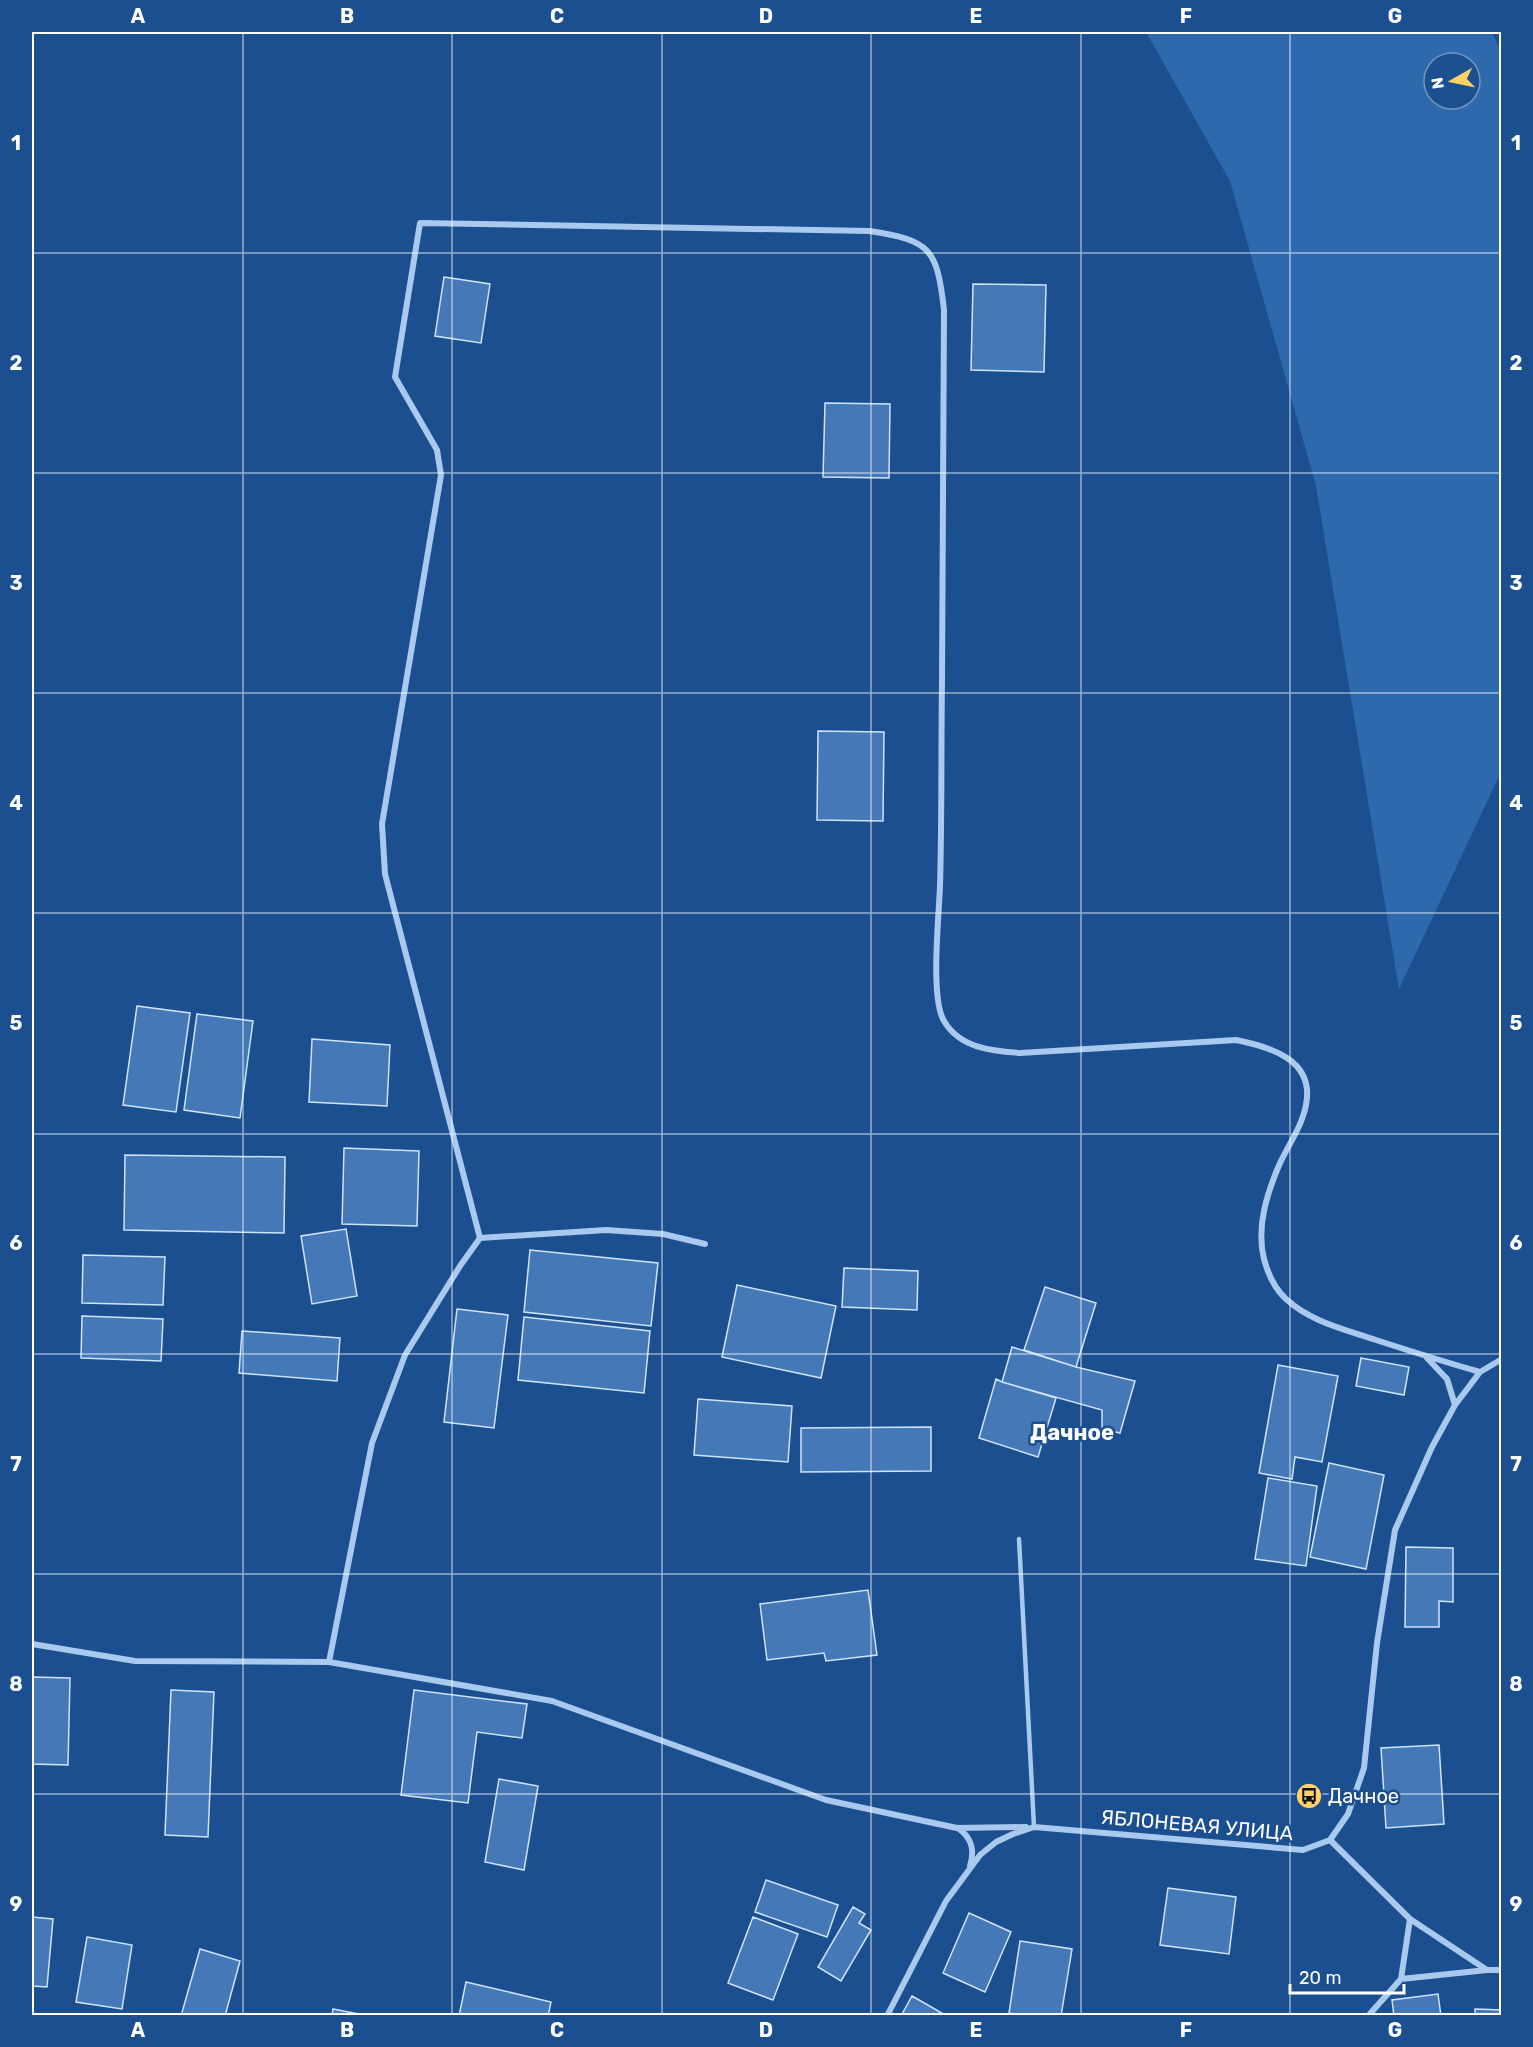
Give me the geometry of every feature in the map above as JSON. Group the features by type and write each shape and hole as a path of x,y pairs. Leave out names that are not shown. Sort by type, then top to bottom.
{"street":[{"path":"480,1238 388,885 382,852 382,824 441,475 437,450 395,377 420,223 869,231 905,237 926,248 935,261 941,281 944,310 940,868 936,970 937,1000 943,1020 955,1034 972,1046 992,1051 1030,1052 1236,1040 1264,1045 1285,1056 1298,1067 1308,1086 1306,1106 1298,1128 1280,1162 1261,1221 1262,1250 1269,1276 1285,1298 1317,1321 1480,1372"},
{"path":"480,1238 606,1230 663,1234 705,1245"},
{"path":"329,1662 372,1443 405,1355 480,1238"},
{"path":"1425,1356 1447,1379 1455,1405"},
{"path":"1487,1970 1410,1919 1330,1840 1348,1814 1364,1768 1377,1643 1395,1530 1432,1446 1455,1405 1480,1372 1502,1359"},
{"path":"32,1644 135,1661 329,1662 552,1701 826,1800 957,1828 1034,1827"},
{"name":"ЯБЛОНЕВАЯ УЛИЦА","path":"887,2016 946,1901 980,1855 996,1842 1013,1834 1034,1827 1294,1850 1303,1850 1330,1840"},
{"path":"957,1828 966,1834 972,1844 972,1857 968,1872"},
{"path":"1368,2016 1401,1979 1410,1919"},
{"path":"1401,1979 1502,1970"}],"lane":[{"path":"1019,1539 1034,1827"}],"shaded area":[{"path":"1146,32 1492,32 1501,52 1501,772 1399,989 1316,486 1230,181"}],"building":[{"path":"444,277 490,284 481,343 435,336"},
{"path":"973,284 1046,285 1044,372 971,370"},
{"path":"825,403 890,404 889,478 823,477"},
{"path":"818,731 884,732 883,821 817,820"},
{"path":"137,1006 190,1013 176,1112 123,1105"},
{"path":"197,1014 253,1021 240,1118 184,1110"},
{"path":"312,1039 390,1045 387,1106 309,1102"},
{"path":"344,1148 419,1151 417,1226 342,1224"},
{"path":"125,1155 285,1157 284,1233 124,1230"},
{"path":"346,1229 357,1296 312,1304 301,1236"},
{"path":"530,1250 658,1263 651,1326 524,1312"},
{"path":"83,1255 165,1257 163,1305 82,1303"},
{"path":"844,1268 918,1271 917,1310 842,1307"},
{"path":"737,1285 836,1306 821,1378 722,1357"},
{"path":"1045,1287 1096,1303 1076,1367 1024,1350"},
{"path":"457,1309 508,1315 494,1428 444,1422"},
{"path":"82,1316 163,1319 161,1361 81,1358"},
{"path":"524,1317 650,1331 644,1393 518,1380"},
{"path":"242,1331 340,1338 337,1381 239,1373"},
{"path":"1012,1347 1076,1367 1135,1381 1120,1433 1102,1429 1102,1410 1002,1382"},
{"path":"1361,1358 1409,1367 1404,1395 1356,1386"},
{"path":"1278,1365 1338,1376 1322,1462 1295,1457 1292,1479 1259,1473"},
{"path":"996,1379 1056,1398 1038,1457 979,1438"},
{"path":"698,1399 792,1406 788,1462 694,1455"},
{"path":"931,1427 931,1471 801,1472 801,1428"},
{"path":"1329,1463 1384,1475 1366,1569 1310,1557"},
{"path":"1268,1478 1317,1486 1306,1566 1255,1559"},
{"path":"1406,1547 1453,1548 1453,1602 1439,1601 1439,1627 1405,1627"},
{"path":"868,1590 877,1655 826,1661 824,1653 767,1660 760,1604"},
{"path":"32,1677 70,1678 68,1765 32,1764"},
{"path":"171,1690 214,1692 208,1837 165,1835"},
{"path":"414,1690 527,1704 522,1738 477,1732 468,1803 401,1795"},
{"path":"1439,1745 1444,1824 1386,1828 1381,1748"},
{"path":"499,1779 538,1786 524,1870 485,1862"},
{"path":"766,1880 838,1905 827,1937 755,1912"},
{"path":"1168,1888 1236,1897 1229,1954 1160,1945"},
{"path":"853,1907 865,1914 859,1923 871,1930 841,1981 818,1967"},
{"path":"969,1913 1011,1932 985,1992 943,1973"},
{"path":"32,1917 53,1919 47,1987 32,1986"},
{"path":"753,1917 798,1934 773,2000 728,1983"},
{"path":"87,1937 132,1945 122,2009 76,2002"},
{"path":"1020,1941 1072,1949 1061,2016 1025,2016 1009,2013"},
{"path":"200,1949 240,1961 225,2016 181,2016"},
{"path":"466,1982 551,2002 548,2016 459,2016"},
{"path":"1438,1994 1441,2016 1394,2016 1392,2000"},
{"path":"912,1996 947,2016 901,2016"},
{"path":"333,2009 369,2016 332,2016"},
{"path":"1475,2009 1502,2010 1502,2016 1475,2016"}],"place":[{"name":"Дачное","path":"1309,1796"}],"district":[{"name":"Дачное","path":"1072,1432"}]}
